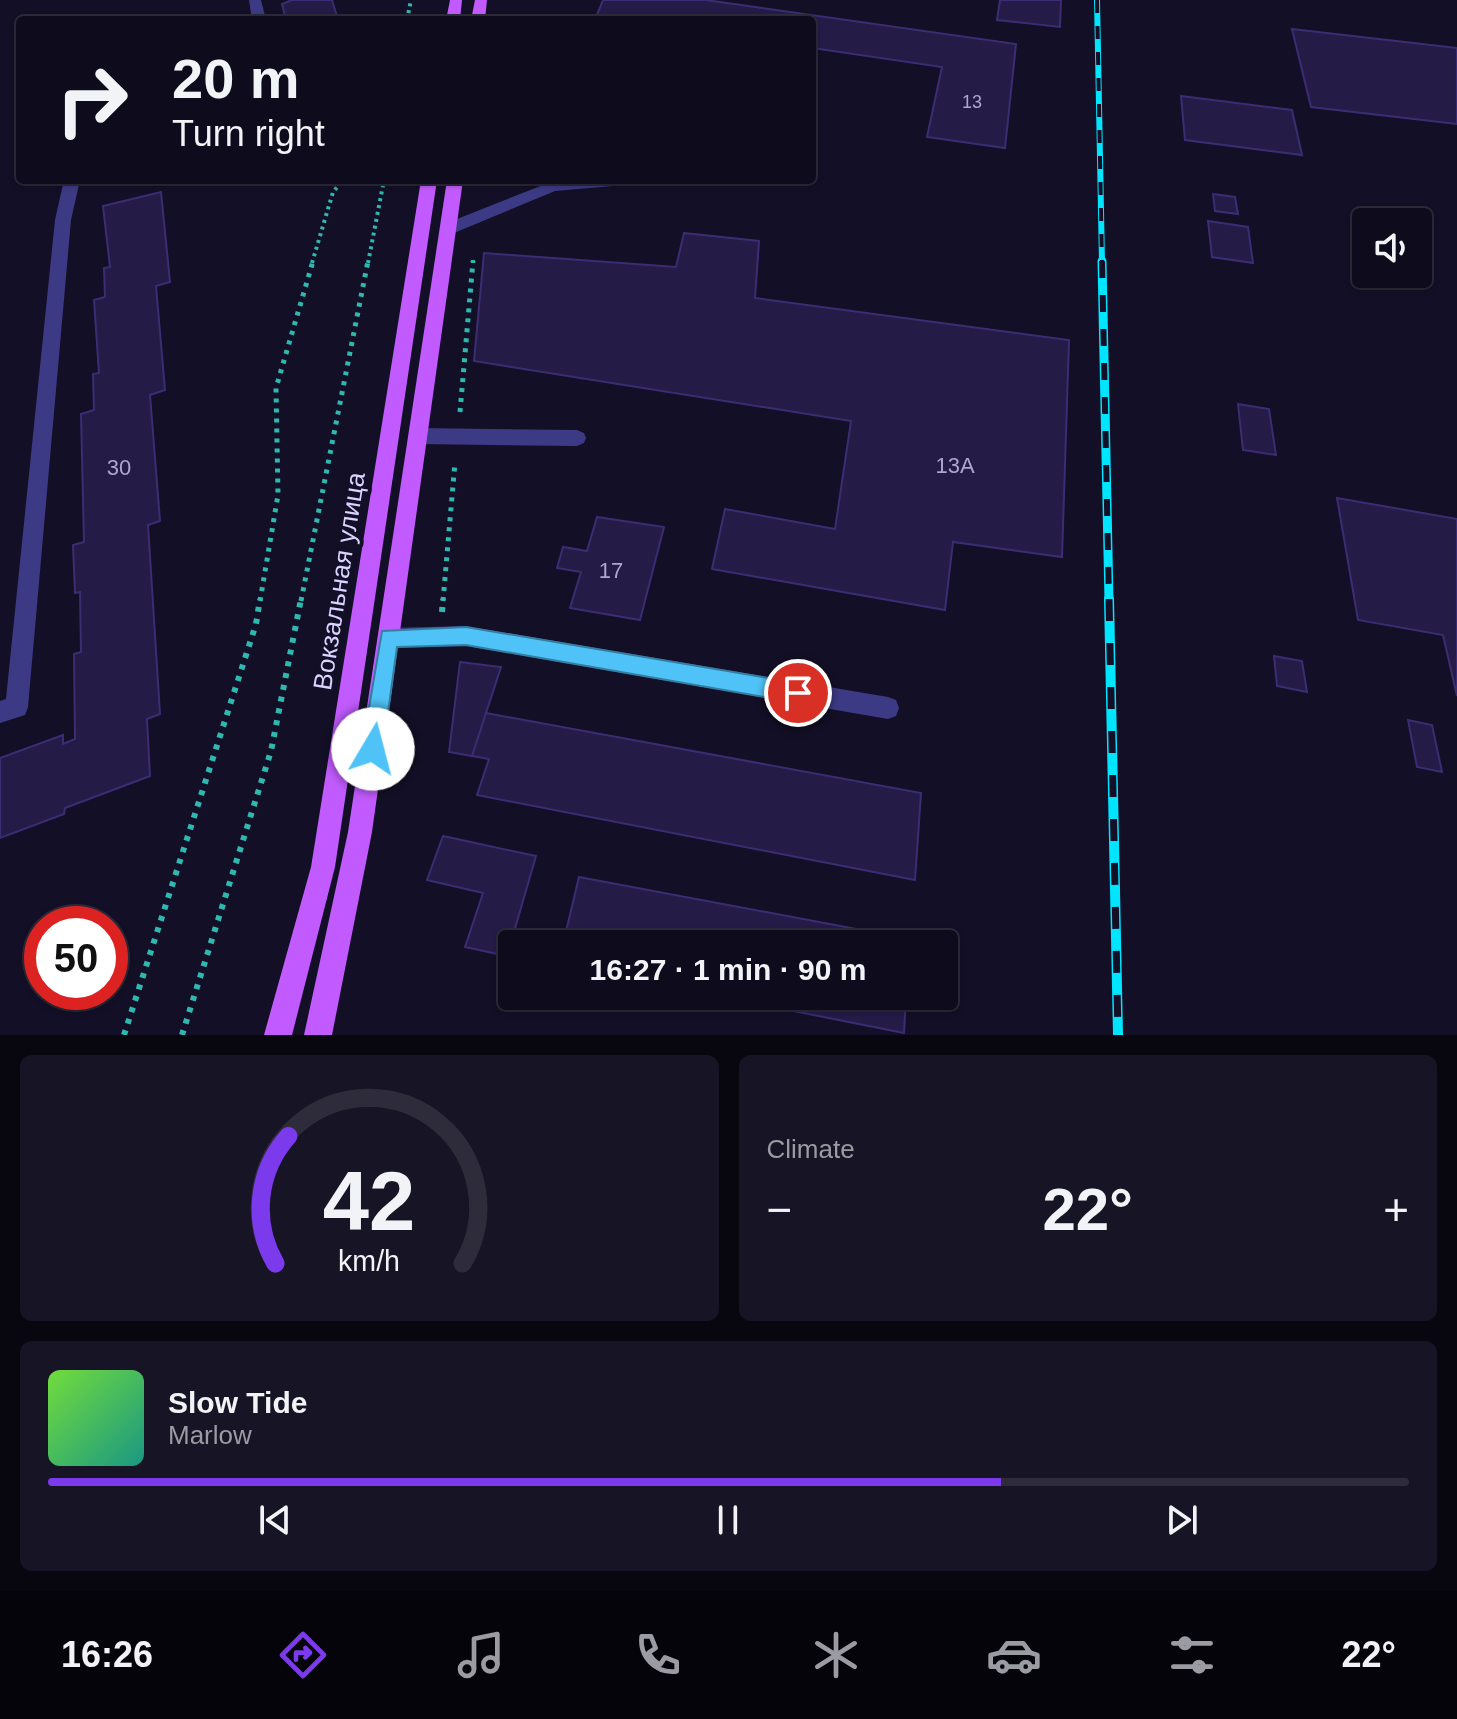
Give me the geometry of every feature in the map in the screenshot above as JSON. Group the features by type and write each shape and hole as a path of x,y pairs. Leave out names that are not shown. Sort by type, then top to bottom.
{"main road":[{"name":"Вокзальная улица","path":"278,1035 323,867 428,184"},
{"path":"318,1035 360,832 454,184"}],"lane":[{"path":"0,712 17,707 63,220 72,184"},
{"path":"448,229 553,186 577,184"},
{"path":"418,436 577,438"},
{"path":"389,638 466,636 888,708"}],"path":[{"path":"124,1035 256,624 278,495 276,388 333,192 340,184"},
{"path":"182,1035 271,751 383,184"},
{"path":"440,637 474,248 486,213"}],"building":[{"path":"292,0 332,0 337,16 285,16 282,4"},
{"path":"603,0 706,0 1016,44 1005,148 927,137 942,67 816,49 816,16 596,16"},
{"path":"1000,0 1061,0 1060,27 997,20"},
{"path":"1292,29 1457,48 1457,124 1311,107"},
{"path":"1181,96 1292,110 1302,155 1185,140"},
{"path":"161,192 170,282 156,286 165,390 150,395 160,521 148,525 160,714 147,719 150,776 65,808 64,814 0,838 0,758 63,735 63,744 75,739 74,654 81,652 80,592 75,593 73,545 84,542 81,414 94,410 93,374 99,373 94,300 105,297 104,268 110,267 103,206"},
{"path":"1213,194 1235,197 1238,214 1215,211"},
{"path":"1208,221 1248,227 1253,263 1212,257"},
{"path":"684,233 759,241 755,298 1069,340 1062,557 953,542 945,610 712,569 725,509 835,529 851,421 474,361 484,253 676,267"},
{"path":"1238,404 1269,409 1276,455 1243,450"},
{"path":"1337,498 1457,519 1457,696 1443,635 1358,620"},
{"path":"597,517 664,527 640,620 570,608 581,572 557,568 563,547 587,551"},
{"path":"1274,656 1302,661 1307,692 1277,686"},
{"path":"460,662 501,667 472,756 449,752"},
{"path":"486,713 921,793 915,880 477,795 489,759 472,756"},
{"path":"1408,720 1432,725 1442,772 1417,767"},
{"path":"443,836 536,856 515,930 498,930 498,954 465,947 483,893 427,880"},
{"path":"579,877 862,930 566,930"},
{"path":"788,1010 905,1010 904,1033"}],"railway":[{"path":"1097,0 1102,263"},
{"path":"1102,261 1109,601"},
{"path":"1109,599 1118,1035"}],"route":[{"path":"373,749 389,638 466,636 798,693"}]}
